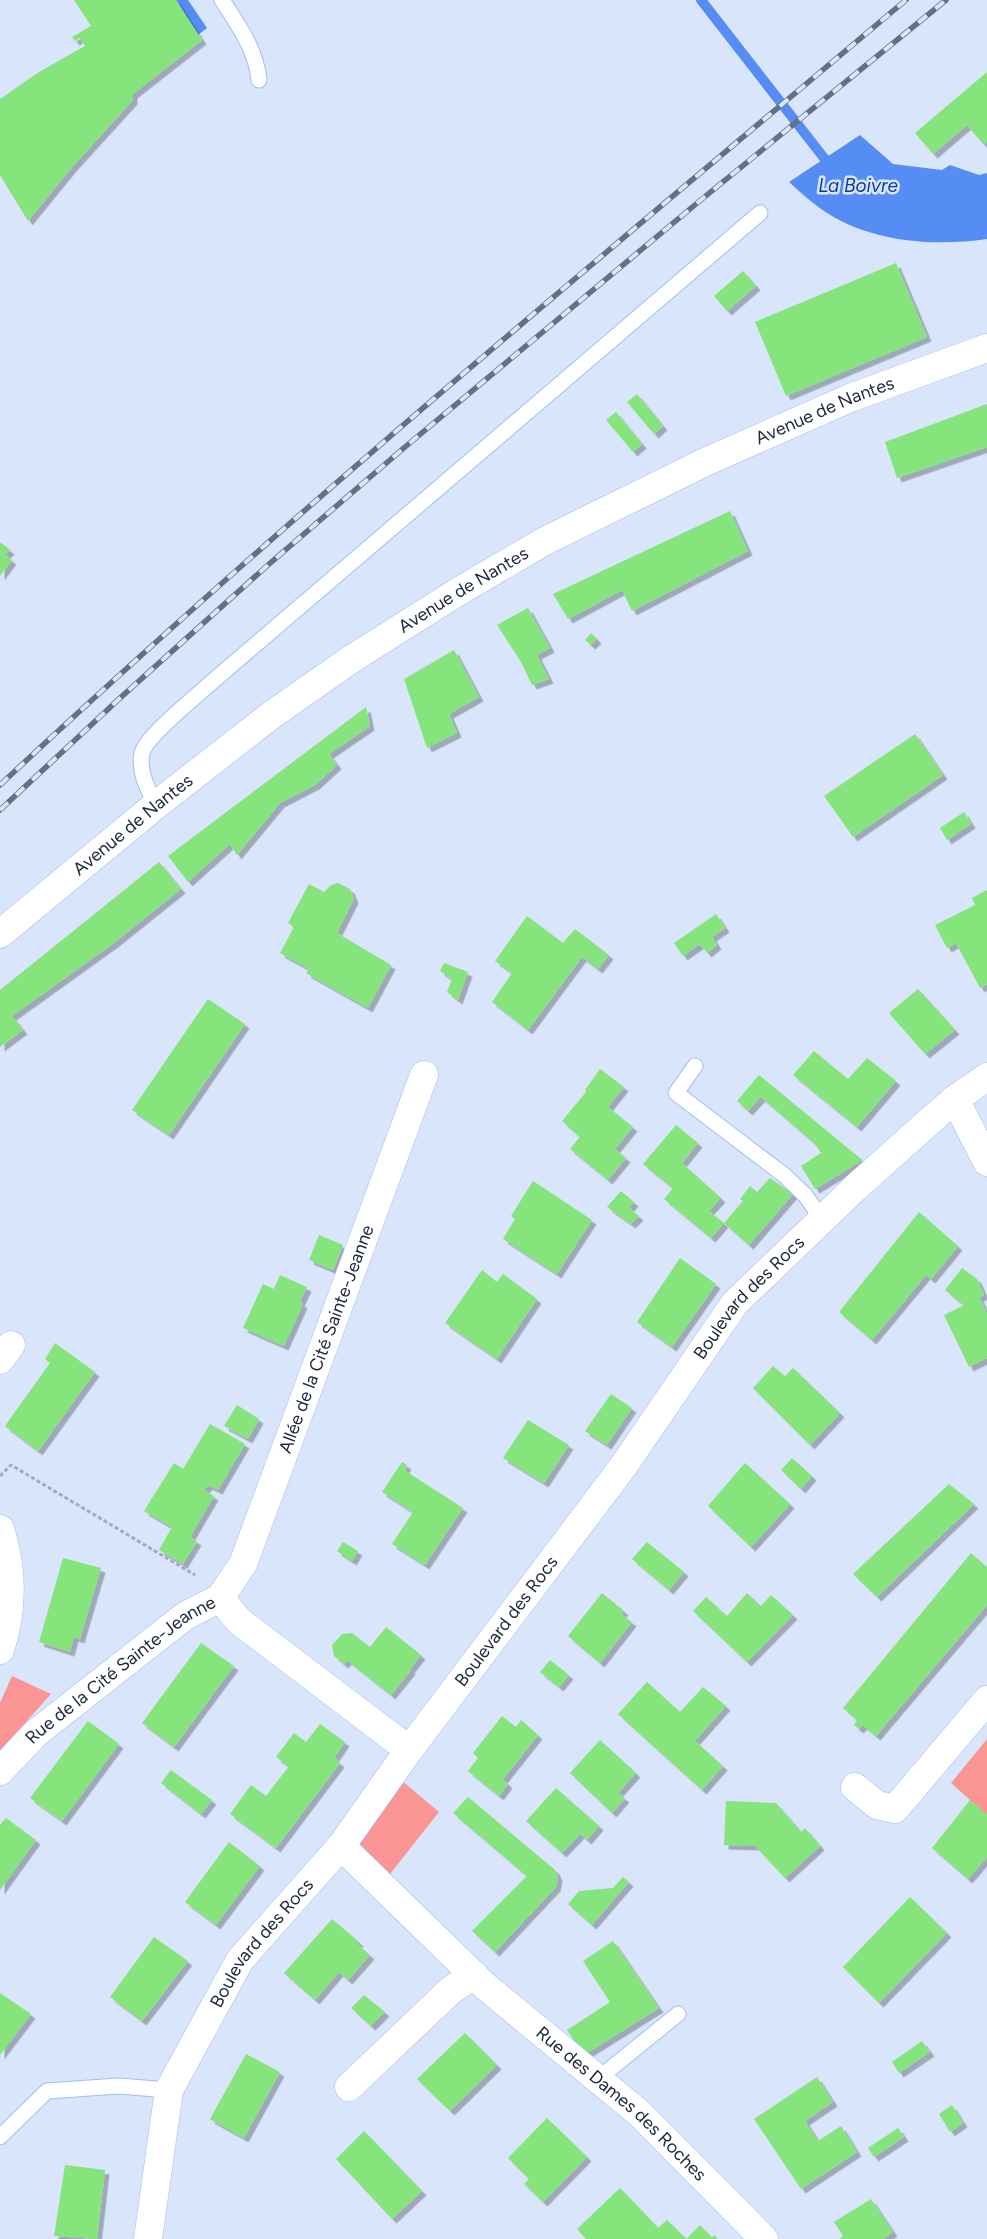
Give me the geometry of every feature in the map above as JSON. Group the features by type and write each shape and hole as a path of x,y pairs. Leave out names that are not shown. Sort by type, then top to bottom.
{"street":[{"name":"Avenue de Nantes","path":"0,934 156,805 270,716 350,660 456,593 543,542 703,463 850,398 987,348"},
{"name":"Allée de la Cité Sainte-Jeanne","path":"220,1598 243,1564 424,1075"},
{"name":"Boulevard des Rocs","path":"148,2239 169,2090 240,1960 341,1846 409,1750 622,1468 735,1303 822,1219 955,1099 987,1077"},
{"path":"955,1099 987,1162"},
{"path":"0,1529 10,1569 10,1603 0,1650"},
{"name":"Rue de la Cité Sainte-Jeanne","path":"0,1770 36,1733 177,1622 220,1598 239,1621 409,1750"},
{"path":"855,1787 877,1805 895,1809 987,1700"},
{"name":"Rue des Dames des Roches","path":"341,1846 474,1975 640,2113 764,2239"},
{"path":"349,2087 451,1990 474,1975"}],"lane":[{"path":"222,0 244,34 258,66 259,80"},
{"path":"156,805 144,781 141,765 143,751 159,730 213,681 760,213"},
{"path":"695,1066 676,1093 784,1175 804,1195 822,1219"},
{"path":"599,2078 678,2014"},
{"path":"0,2137 47,2091 118,2086 169,2090"}],"path":[{"path":"0,1476 11,1465 196,1575"}],"shaded area":[{"path":"12,1676 51,1694 0,1751 0,1703"},
{"path":"987,1739 987,1815 951,1783"},
{"path":"401,1780 439,1812 386,1879 350,1849"}],"water":[{"path":"176,0 188,0 207,28 198,35"},
{"name":"La Boivre","path":"860,135 893,164 942,170 950,165 979,175 987,173 987,239 923,242 880,235 859,229 821,209 789,182"}],"building":[{"path":"74,0 176,0 202,40 133,94 133,100 72,167 28,221 0,175 0,99 39,72 85,46 80,38 75,41 72,37 91,26"},
{"path":"987,72 987,141 983,144 967,125 933,154 915,133"},
{"path":"896,263 927,337 786,396 755,322"},
{"path":"743,271 756,286 727,311 714,296"},
{"path":"637,394 663,426 654,434 627,402"},
{"path":"987,404 987,447 897,478 885,442"},
{"path":"616,412 642,444 633,452 606,420"},
{"path":"730,511 748,551 632,611 622,590 568,619 553,594"},
{"path":"0,542 10,550 5,555 12,560 0,576"},
{"path":"528,608 550,648 537,655 549,679 532,685 521,662 497,625"},
{"path":"591,633 597,639 591,645 585,640"},
{"path":"454,650 479,697 449,714 457,733 427,748 404,679"},
{"path":"366,707 370,726 329,754 337,765 315,785 280,803 237,855 230,844 188,882 168,856"},
{"path":"915,734 943,775 853,837 824,796"},
{"path":"964,812 971,824 947,840 940,828"},
{"path":"159,862 181,889 115,942 12,1016 23,1030 0,1047 0,990"},
{"path":"338,883 350,889 354,899 337,933 391,965 368,1008 306,973 309,969 280,953 294,927 288,923 309,884 324,892 331,885"},
{"path":"987,890 987,984 980,988 956,943 947,948 935,925 975,905 972,898"},
{"path":"716,914 725,928 712,937 717,945 707,953 700,944 683,956 674,943"},
{"path":"527,916 563,943 575,929 609,955 598,969 582,957 528,1030 492,1002 512,973 495,961"},
{"path":"444,963 468,972 458,1000 447,992 452,979 440,971"},
{"path":"918,989 955,1030 925,1054 889,1013"},
{"path":"208,999 245,1024 169,1135 132,1110"},
{"path":"814,1051 848,1079 867,1058 896,1081 857,1127 793,1075"},
{"path":"600,1069 624,1087 608,1107 633,1127 615,1149 626,1158 608,1180 570,1149 580,1137 562,1121 586,1092 585,1090"},
{"path":"759,1075 863,1160 815,1189 801,1166 821,1153 815,1144 761,1097 748,1111 737,1101"},
{"path":"676,1125 698,1143 682,1163 721,1198 709,1211 724,1223 711,1238 664,1199 673,1188 643,1164"},
{"path":"770,1178 793,1194 749,1245 724,1223 743,1201 740,1199 750,1186 757,1192"},
{"path":"533,1181 592,1220 557,1274 503,1239 515,1219 511,1216"},
{"path":"621,1191 634,1202 629,1208 639,1216 631,1224 607,1207"},
{"path":"919,1212 958,1246 931,1279 926,1275 872,1340 839,1312"},
{"path":"319,1235 343,1245 333,1270 309,1260"},
{"path":"680,1258 716,1284 672,1347 637,1322"},
{"path":"962,1268 977,1279 984,1295 979,1297 987,1314 987,1358 969,1367 944,1315 964,1305 945,1290"},
{"path":"482,1270 497,1282 503,1274 537,1299 497,1359 445,1323"},
{"path":"280,1275 307,1287 300,1302 303,1304 284,1346 243,1328 263,1284 274,1289"},
{"path":"55,1343 95,1372 38,1451 5,1426 50,1363 45,1359"},
{"path":"773,1366 785,1376 793,1368 840,1413 810,1445 753,1388"},
{"path":"611,1394 632,1408 607,1445 585,1431"},
{"path":"237,1405 259,1419 248,1439 224,1426"},
{"path":"528,1420 569,1445 544,1483 503,1458"},
{"path":"210,1424 245,1444 218,1490 208,1485 204,1490 214,1496 190,1537 197,1541 183,1564 159,1550 172,1527 144,1511 174,1463 183,1469"},
{"path":"792,1458 812,1476 801,1489 781,1470"},
{"path":"402,1462 407,1465 404,1470 463,1508 425,1565 392,1544 413,1512 382,1492"},
{"path":"745,1463 790,1504 751,1547 708,1506"},
{"path":"949,1484 974,1504 877,1597 853,1574"},
{"path":"343,1542 358,1551 352,1561 337,1551"},
{"path":"647,1542 684,1572 669,1590 632,1559"},
{"path":"971,1553 987,1567 987,1605 876,1736 863,1725 859,1729 854,1725 857,1720 843,1708"},
{"path":"63,1558 101,1568 80,1639 74,1637 70,1652 39,1642"},
{"path":"602,1593 624,1611 621,1614 632,1622 600,1663 568,1636"},
{"path":"747,1593 761,1606 771,1595 793,1615 747,1662 693,1611 706,1597 727,1616"},
{"path":"386,1627 421,1655 391,1695 347,1660 344,1664 334,1656 332,1645 342,1634 352,1633 370,1647"},
{"path":"201,1643 234,1666 174,1747 142,1723"},
{"path":"550,1660 569,1675 559,1687 540,1672"},
{"path":"647,1682 680,1712 703,1687 726,1706 695,1741 723,1766 702,1790 618,1714"},
{"path":"502,1716 516,1727 521,1720 538,1735 503,1779 508,1784 499,1796 468,1771 478,1758 473,1753"},
{"path":"88,1721 119,1744 62,1821 30,1798"},
{"path":"320,1724 345,1742 334,1758 340,1763 276,1848 230,1814 251,1785 266,1796 289,1766 276,1757 294,1733 306,1742"},
{"path":"600,1740 636,1773 618,1793 625,1798 612,1813 570,1773"},
{"path":"171,1770 212,1800 201,1814 161,1783"},
{"path":"556,1788 599,1826 587,1840 580,1834 562,1853 526,1821"},
{"path":"468,1797 555,1870 558,1877 556,1887 495,1952 472,1931 527,1876 453,1813"},
{"path":"970,1800 987,1815 987,1857 968,1879 932,1848"},
{"path":"726,1801 776,1803 801,1832 805,1828 820,1846 785,1878 755,1846 724,1845"},
{"path":"6,1818 36,1840 0,1890 0,1825"},
{"path":"229,1842 260,1866 216,1925 185,1902"},
{"path":"623,1877 629,1882 592,1925 568,1904 579,1891 613,1888"},
{"path":"910,1897 947,1933 879,2003 843,1967"},
{"path":"332,1919 359,1942 357,1944 370,1955 348,1980 339,1972 315,2000 284,1973"},
{"path":"154,1937 188,1961 142,2021 110,1997"},
{"path":"613,1941 659,2008 584,2055 567,2030 610,2002 583,1961"},
{"path":"0,1993 31,2014 0,2055"},
{"path":"364,1995 385,2012 371,2026 351,2008"},
{"path":"465,2033 497,2065 450,2111 417,2079"},
{"path":"922,2041 930,2052 899,2073 892,2062"},
{"path":"246,2054 280,2072 244,2138 210,2119"},
{"path":"817,2077 833,2102 805,2121 818,2141 841,2126 857,2152 801,2189 754,2119"},
{"path":"952,2105 963,2123 950,2132 939,2114"},
{"path":"547,2118 587,2157 543,2202 524,2184 529,2179 508,2158"},
{"path":"898,2128 904,2137 874,2157 868,2148"},
{"path":"364,2131 422,2191 392,2219 336,2159"},
{"path":"65,2165 105,2170 97,2239 54,2236"},
{"path":"620,2188 658,2228 667,2220 686,2239 586,2239 577,2229"},
{"path":"871,2199 893,2232 883,2239 839,2239 843,2236 834,2222"},
{"path":"700,2225 712,2238 714,2235 718,2239 686,2239"}],"waterway":[{"name":"La Boivre","path":"701,0 833,167"}],"railway":[{"path":"0,785 110,683 334,485 906,0"},
{"path":"0,810 119,699 268,565 405,447 702,199 946,0"}]}
